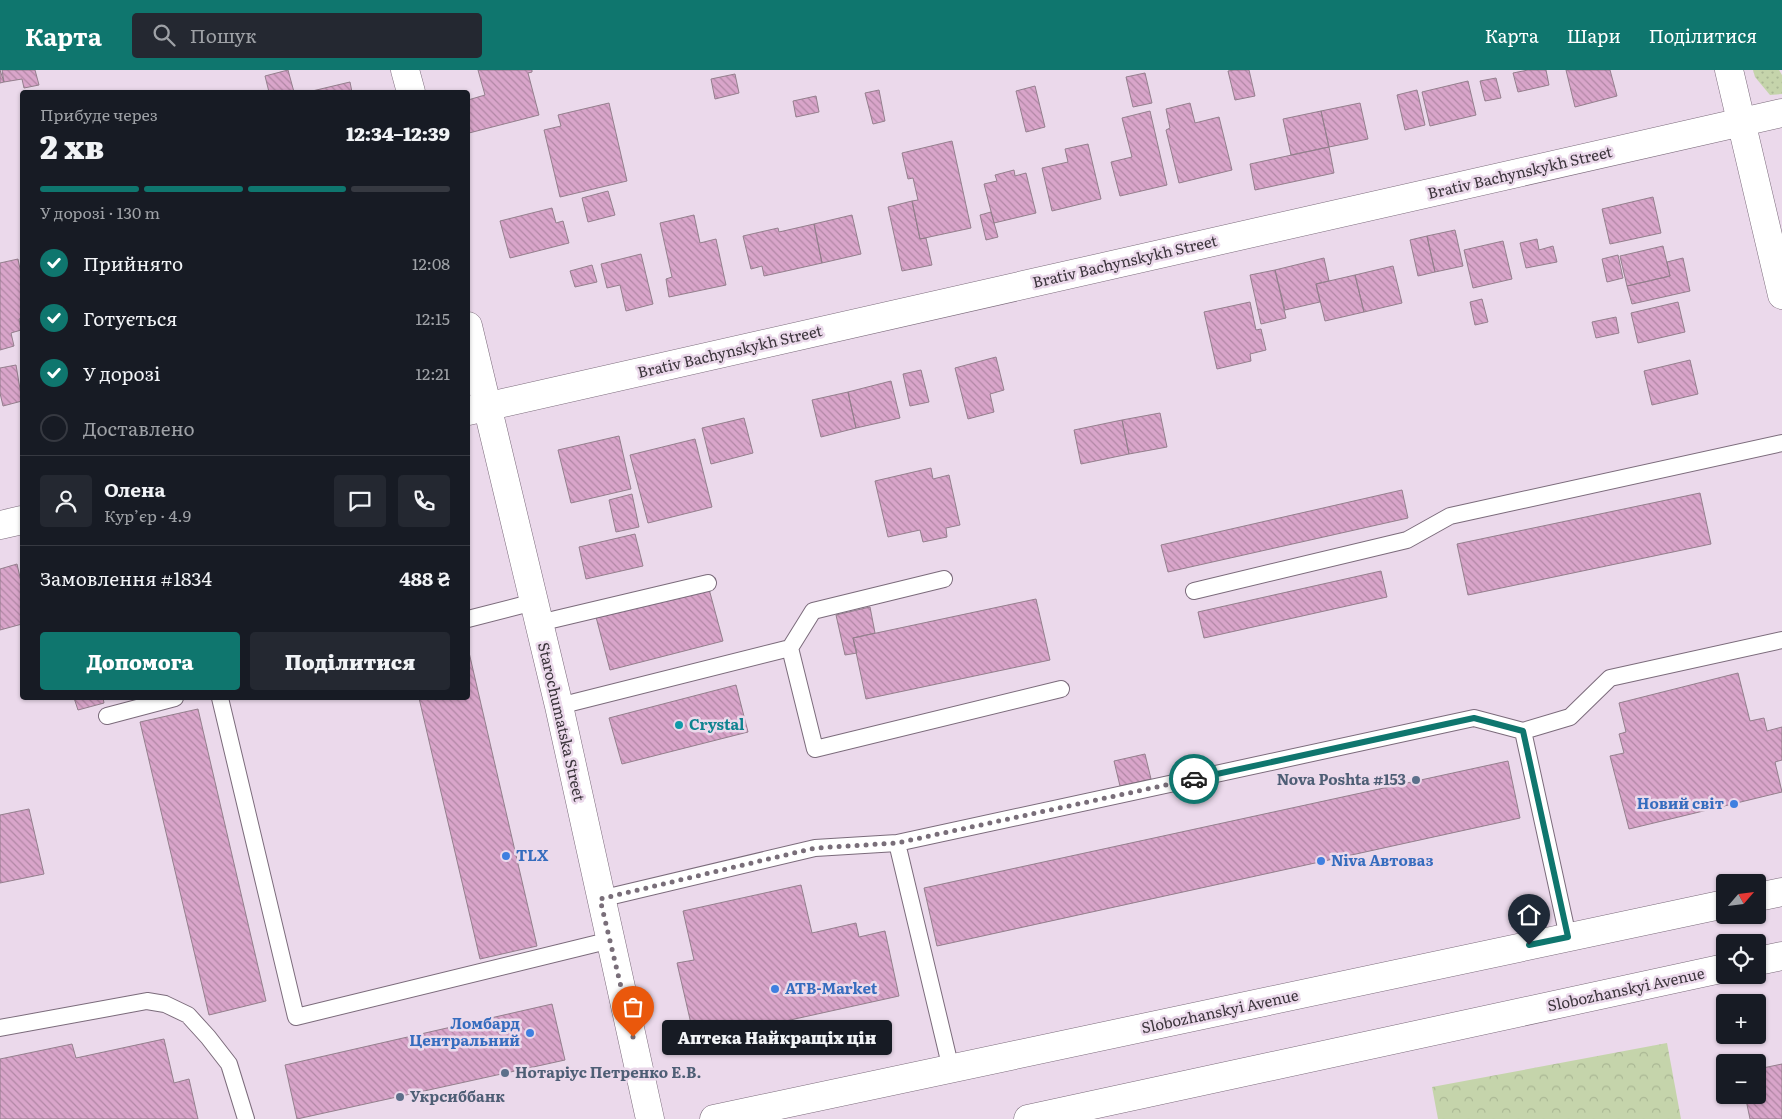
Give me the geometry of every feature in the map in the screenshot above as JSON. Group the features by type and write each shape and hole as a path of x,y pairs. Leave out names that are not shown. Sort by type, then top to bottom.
{"street":[{"path":"405,70 410,90"},
{"path":"1729,70 1782,295"},
{"name":"Brativ Bachynskykh Street","path":"477,409 1782,113"},
{"name":"Starochumatska Street","path":"470,344 477,409 537,612 650,1119"},
{"path":"0,525 20,520"},
{"path":"1766,895 1782,892"},
{"name":"Slobozhanskyi Avenue","path":"714,1119 1716,906"},
{"path":"1766,959 1782,956"},
{"name":"Slobozhanskyi Avenue","path":"1028,1119 1716,970"}],"lane":[{"path":"1194,591 1407,540 1450,516 1782,442"},
{"path":"559,706 790,648 813,611 944,579"},
{"path":"470,619 537,612 708,583"},
{"path":"600,899 815,848 897,843 1474,718 1523,731 1570,716 1610,678 1782,640"},
{"path":"790,648 815,749 1061,689"},
{"path":"107,716 167,700"},
{"path":"220,700 296,1017 611,940"},
{"path":"1523,731 1568,937"},
{"path":"897,843 951,1069"},
{"path":"0,1028 147,1001 164,1004 188,1015 229,1064 246,1119"}],"green space":[{"path":"1753,70 1779,70 1782,75 1782,94 1770,95 1755,77"},
{"path":"1667,1043 1681,1119 1438,1119 1432,1087"}],"building":[{"path":"0,70 4,82 0,83"},
{"path":"2,70 35,70 39,85 24,88 22,79 4,82"},
{"path":"288,70 293,90 268,90 265,76"},
{"path":"478,70 532,70 532,72 528,73 539,115 470,133 470,99 485,95"},
{"path":"1249,70 1255,96 1235,100 1228,71"},
{"path":"1528,70 1546,70 1549,85 1518,92 1513,73"},
{"path":"1566,70 1610,70 1617,96 1575,107"},
{"path":"1145,73 1152,103 1133,107 1126,77"},
{"path":"735,74 739,93 715,99 711,79"},
{"path":"1496,78 1501,98 1485,101 1480,81"},
{"path":"1468,81 1476,115 1430,126 1422,92"},
{"path":"350,82 352,90 316,90"},
{"path":"1035,86 1045,127 1026,132 1016,91"},
{"path":"879,90 885,121 873,124 865,93"},
{"path":"1417,90 1425,125 1405,130 1397,95"},
{"path":"816,96 819,112 796,117 793,101"},
{"path":"609,103 627,181 560,197 544,130 561,126 558,115"},
{"path":"1190,103 1195,123 1219,117 1232,170 1179,183 1166,130 1170,128 1166,109"},
{"path":"1360,103 1368,139 1329,147 1321,111"},
{"path":"1150,111 1167,185 1120,196 1111,162 1132,157 1122,118"},
{"path":"1321,111 1329,147 1291,155 1283,119"},
{"path":"952,141 971,228 920,239 912,201 918,200 913,178 908,179 902,153"},
{"path":"1088,144 1101,199 1052,211 1042,168 1068,162 1065,149"},
{"path":"1329,147 1334,173 1255,190 1250,164"},
{"path":"1014,170 1015,176 1026,173 1036,213 994,223 984,184 997,181 995,175"},
{"path":"608,191 615,215 588,222 582,198"},
{"path":"1653,197 1661,233 1610,244 1602,209"},
{"path":"912,201 920,239 926,238 932,265 902,271 888,207"},
{"path":"552,208 556,223 563,221 569,243 510,258 500,221"},
{"path":"991,212 998,237 986,240 980,215"},
{"path":"694,215 700,243 716,239 726,285 669,297 666,279 672,277 660,223"},
{"path":"852,215 861,254 822,263 814,224"},
{"path":"814,224 822,263 764,276 762,266 751,269 743,236 778,228 779,232"},
{"path":"1455,230 1463,266 1435,272 1427,236"},
{"path":"1427,236 1435,272 1418,276 1410,240"},
{"path":"1537,239 1539,250 1553,246 1557,262 1526,268 1520,243"},
{"path":"1503,241 1512,279 1473,288 1464,250"},
{"path":"1663,246 1670,276 1627,286 1620,256"},
{"path":"641,254 653,304 626,311 620,285 607,288 601,264"},
{"path":"1618,255 1623,278 1607,282 1602,259"},
{"path":"1324,258 1329,281 1316,284 1320,302 1285,310 1275,270"},
{"path":"1683,258 1690,291 1632,304 1627,286 1670,276 1667,262"},
{"path":"18,259 20,269 20,330 11,333 14,346 0,350 0,263"},
{"path":"592,265 597,282 575,287 570,271"},
{"path":"1393,266 1402,303 1364,312 1355,275"},
{"path":"1275,270 1286,318 1261,324 1250,275"},
{"path":"1355,275 1364,312 1325,321 1316,284"},
{"path":"1482,299 1488,322 1475,325 1470,302"},
{"path":"1250,302 1256,330 1261,329 1266,350 1250,354 1251,361 1217,369 1204,312"},
{"path":"1678,302 1685,332 1638,343 1631,313"},
{"path":"1616,317 1619,333 1596,338 1592,322"},
{"path":"996,357 1004,390 990,394 994,412 968,419 955,368"},
{"path":"1690,360 1698,394 1652,405 1644,371"},
{"path":"16,365 20,402 3,406 0,393 0,368"},
{"path":"921,370 929,402 910,406 903,374"},
{"path":"891,381 900,418 856,428 848,392"},
{"path":"848,392 856,428 821,437 812,400"},
{"path":"1160,413 1167,447 1129,454 1122,420"},
{"path":"744,418 753,453 711,464 702,428"},
{"path":"1122,420 1129,454 1081,464 1074,430"},
{"path":"619,436 631,489 571,503 558,450"},
{"path":"695,439 712,507 648,523 630,455"},
{"path":"931,468 933,479 949,475 960,525 946,528 947,537 923,542 920,530 888,537 875,481"},
{"path":"1402,490 1408,518 1168,572 1161,545"},
{"path":"1700,493 1711,544 1468,595 1457,544"},
{"path":"632,494 639,527 616,532 609,500"},
{"path":"635,534 643,566 586,579 579,547"},
{"path":"17,564 20,577 20,625 0,630 0,569"},
{"path":"1381,571 1387,597 1204,638 1198,612"},
{"path":"709,589 723,641 610,670 596,617"},
{"path":"1036,599 1050,660 866,699 853,638"},
{"path":"870,607 875,633 853,638 857,653 845,655 836,615"},
{"path":"470,657 537,946 480,959 419,700 470,700"},
{"path":"1738,673 1750,721 1764,718 1767,731 1782,727 1782,760 1775,762 1782,792 1629,829 1610,756 1624,753 1619,734 1626,732 1619,703"},
{"name":"Crystal","path":"736,685 748,732 622,764 609,718"},
{"path":"75,700 103,700 104,703 78,710"},
{"path":"198,709 266,1001 209,1015 140,722"},
{"path":"1145,754 1151,779 1120,786 1114,761"},
{"path":"1508,761 1520,818 937,946 924,888"},
{"path":"29,809 44,874 0,883 0,815"},
{"path":"801,885 812,933 856,923 859,937 885,931 899,996 695,1041 677,963 694,960 683,911"},
{"path":"552,1004 565,1060 297,1119 285,1065"},
{"path":"164,1039 174,1083 189,1079 198,1119 0,1119 0,1059 72,1044 76,1058"},
{"path":"1782,1064 1782,1119 1750,1119 1747,1104 1766,1104 1766,1067"}],"way so far":[{"path":"633,1037 600,899 815,848 897,843 1194,779"}],"place":[{"name":"Crystal","path":"679,725"},
{"name":"Nova Poshta #153","path":"1416,780"},
{"name":"Новий світ","path":"1734,804"},
{"name":"TLX","path":"506,856"},
{"name":"Niva Автоваз","path":"1321,861"},
{"name":"ATB-Market","path":"775,989"},
{"name":"Ломбард Центральний","path":"530,1033"},
{"name":"Аптека Найкращiх цiн","path":"633,1037"},
{"name":"Нотаріус Петренко Е.В.","path":"505,1073"},
{"name":"Укрсиббанк","path":"400,1097"}],"route":[{"path":"1194,779 1474,718 1523,731 1568,937 1529,945"}]}
